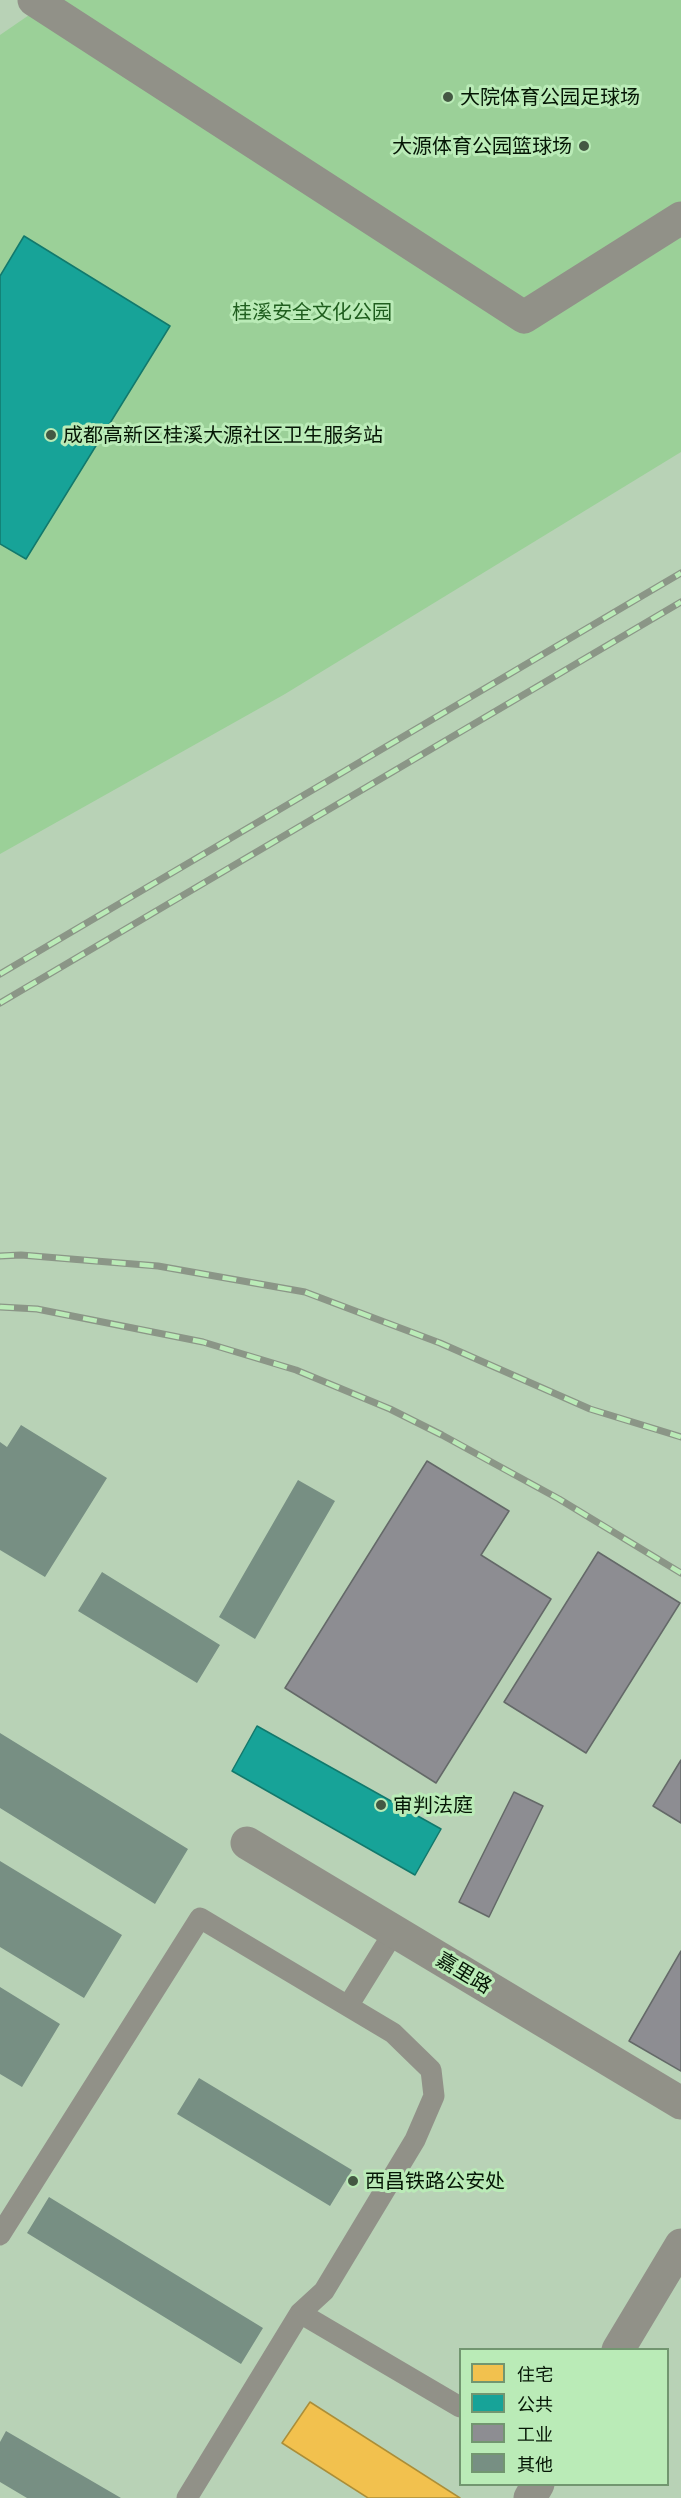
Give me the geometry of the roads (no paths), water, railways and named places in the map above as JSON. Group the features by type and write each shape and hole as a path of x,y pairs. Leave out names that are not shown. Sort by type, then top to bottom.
{"street":[{"path":"34,0 524,317 681,218"},
{"name":"嘉里路","path":"247,1843 681,2103"},
{"path":"619,2348 681,2245"}],"lane":[{"path":"0,2235 200,1918 393,2033 431,2070 434,2096 415,2140 324,2291 300,2313 187,2498"},
{"path":"348,2006 394,1932"},
{"path":"300,2313 459,2406"}],"railway":[{"path":"0,974 681,573"},
{"path":"0,1003 681,602"},
{"path":"0,1256 21,1255 158,1266 305,1292 440,1343 590,1409 681,1437"},
{"path":"0,1307 37,1309 203,1342 296,1370 390,1409 442,1435 559,1499 681,1573"}],"place":[{"name":"大院体育公园足球场","path":"448,97"},
{"name":"大源体育公园篮球场","path":"584,146"},
{"name":"成都高新区桂溪大源社区卫生服务站","path":"51,435"},
{"name":"审判法庭","path":"381,1805"},
{"name":"西昌铁路公安处","path":"353,2181"}],"park label":[{"name":"桂溪安全文化公园","path":"312,312"}]}
